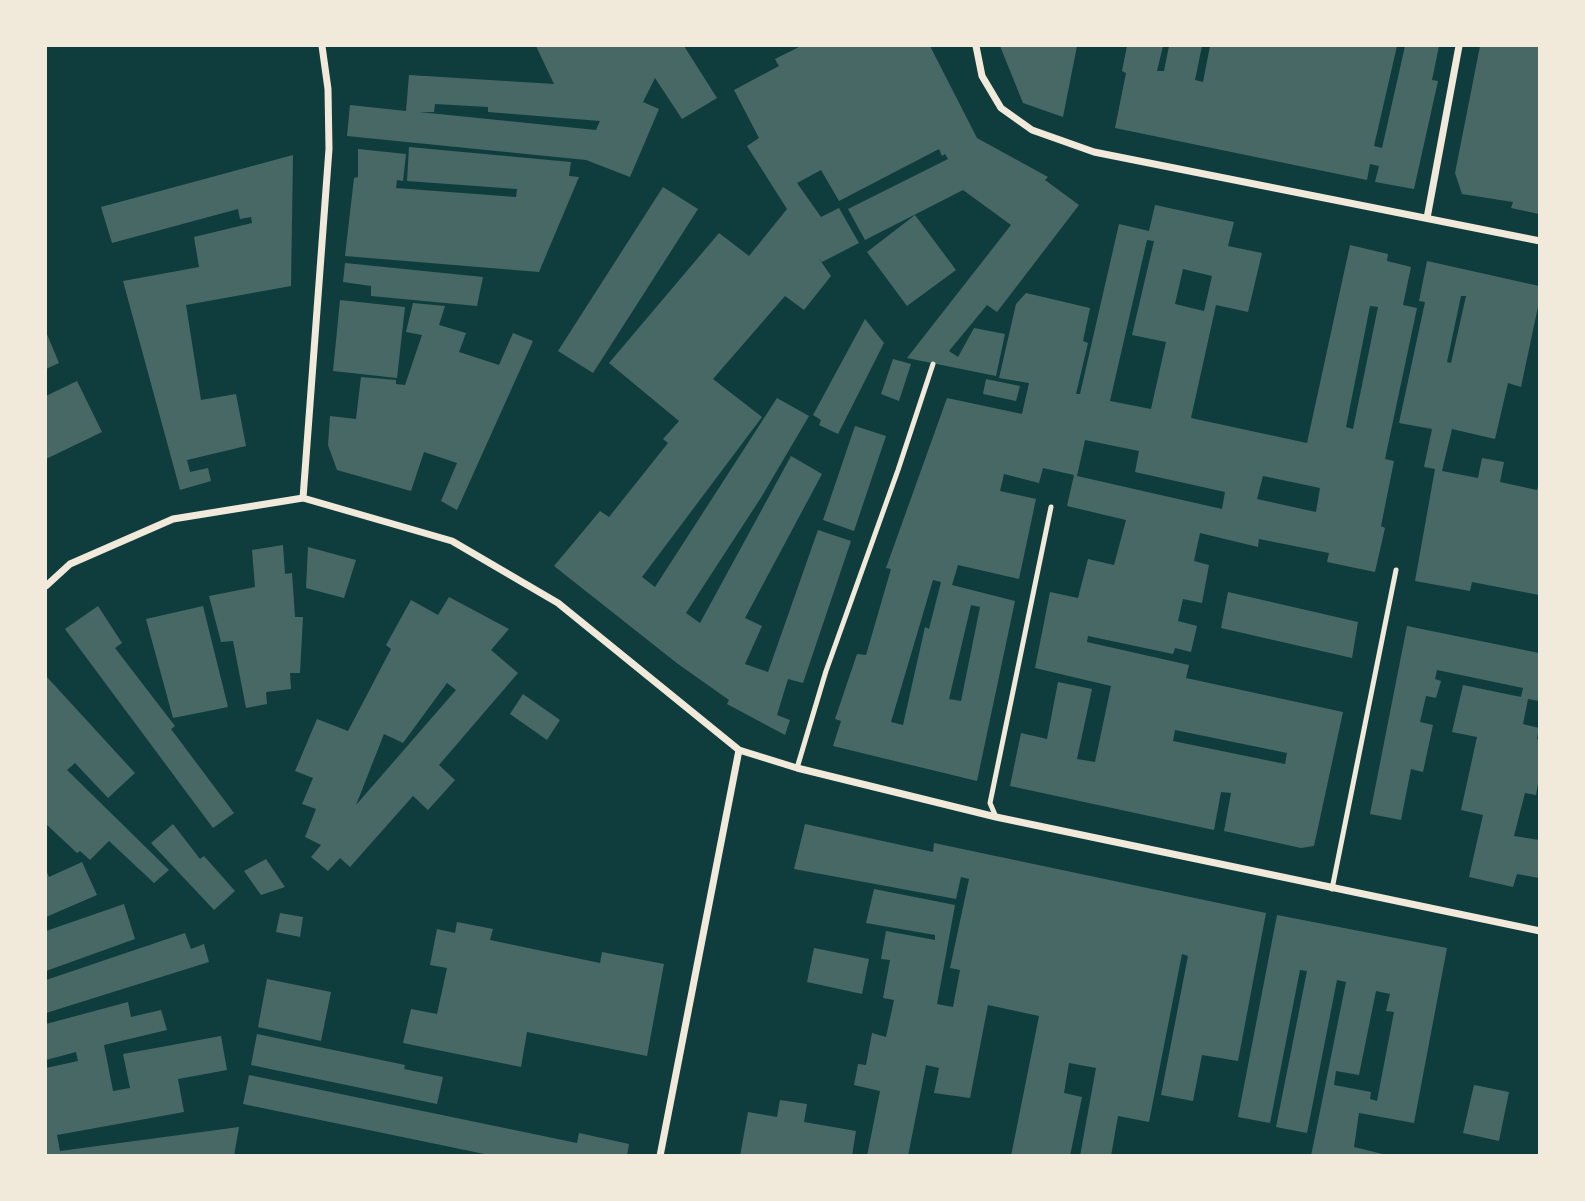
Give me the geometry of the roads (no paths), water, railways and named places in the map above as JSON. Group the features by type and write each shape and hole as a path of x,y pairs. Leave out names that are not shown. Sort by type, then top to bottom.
{"street":[{"path":"303,498 329,149 328,89 322,46"},
{"path":"976,46 982,76 1001,108 1032,130 1094,152 1539,241"},
{"path":"1427,218 1459,46"},
{"path":"46,586 69,564 173,519 303,498 452,541 558,603 739,750 797,768 996,817 1539,931"},
{"path":"660,1156 739,750"}],"lane":[{"path":"797,768 826,671 933,364"},
{"path":"996,817 990,803 1051,507"},
{"path":"1332,889 1396,570"}]}
